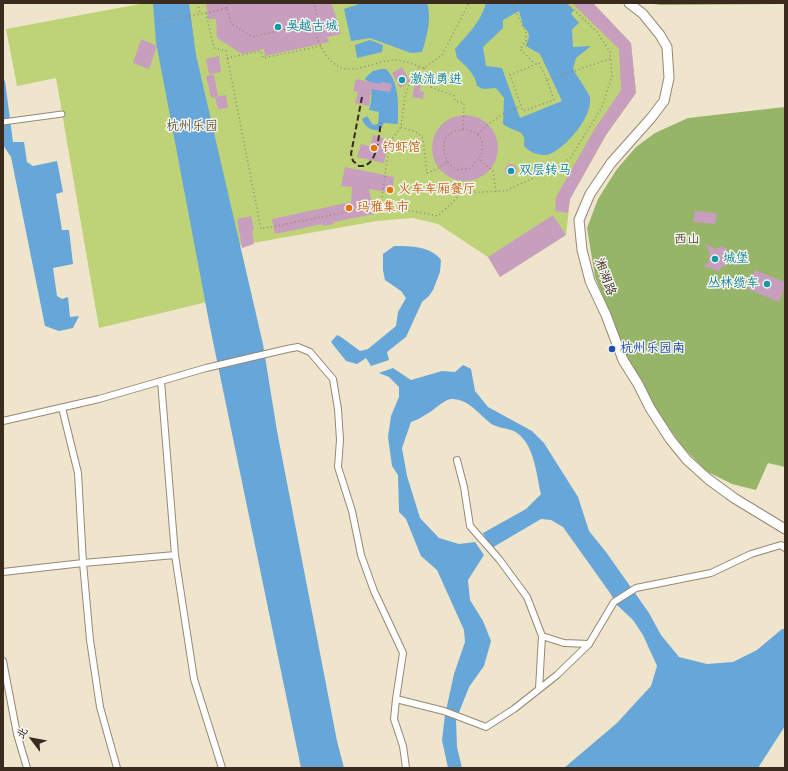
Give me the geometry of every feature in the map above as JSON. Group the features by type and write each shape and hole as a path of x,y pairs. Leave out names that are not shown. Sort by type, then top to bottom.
{"main road":[{"name":"湘湖路","path":"629,3 643,14 667,46 669,78 664,100 651,118 611,162 590,194 579,220 582,250 590,281 606,315 623,360 638,384 650,408 670,439 687,460 708,479 734,498 785,529"}],"street":[{"path":"3,122 62,114"},
{"path":"3,421 98,399 210,367 265,354 298,347 310,352 333,379 338,409 340,440 338,467 352,511 361,555 374,591 403,652 394,719 403,746 406,768"},
{"path":"161,381 175,555 194,679 222,768"},
{"path":"62,408 78,473 83,563 90,640 100,707 117,768"},
{"path":"457,460 464,487 470,526 499,559 527,597 542,636 539,689"},
{"path":"396,699 444,712 486,727 514,709 557,675 589,644 614,602 636,588 711,573 751,554 781,545 785,548"},
{"path":"3,572 175,555"},
{"path":"542,636 564,643 589,644"},
{"path":"3,661 17,734 27,768"}],"path":[{"path":"198,3 198,14"},
{"path":"228,3 227,8 231,24 252,37 259,37 318,21 314,3"},
{"path":"313,23 321,46 327,57 342,68 355,69 395,60 424,68 442,55 469,3"},
{"path":"513,3 526,33 526,41 520,49 535,64"},
{"path":"206,13 214,48 226,51 261,229 381,205 438,216 462,193 505,191 562,165 571,157 602,107 612,76 610,52 597,32 567,3"},
{"path":"158,21 227,8"},
{"path":"227,58 261,51 263,58 321,46"},
{"path":"547,80 610,59"},
{"path":"539,63 547,80 554,100 523,111 510,75 539,63"},
{"path":"381,205 388,153 392,138 401,127 405,96 410,81 419,67"},
{"path":"424,68 431,86 454,96 455,101 464,103 463,130"},
{"path":"478,134 493,120 504,113 521,106"},
{"path":"401,127 418,133 423,139 427,173 437,170 447,162"},
{"path":"463,130 468,130 478,134 483,141 483,152 479,159 470,168 458,170 447,162 444,152 444,142 449,134 463,130"},
{"path":"479,159 493,170 496,192"}],"green space":[{"name":"杭州乐园","path":"145,3 593,3 631,43 636,93 606,135 570,199 566,235 500,277 488,257 438,224 413,218 377,221 219,249 228,297 99,328 56,78 17,86 6,29"},
{"path":"646,3 785,3 785,4 661,5"},
{"name":"西山","path":"785,107 785,467 768,463 756,490 732,484 706,471 683,447 657,412 628,359 595,277 587,228 598,199 617,169 636,147 655,133 688,118"}],"water":[{"path":"153,3 189,3 196,55 263,344 277,431 337,741 344,768 301,768 210,327 156,42"},
{"path":"362,3 427,3 429,21 422,52 411,53 370,38 351,41 344,9"},
{"path":"486,3 566,3 574,10 571,14 579,23 572,29 573,47 591,46 576,58 573,69 590,98 590,105 578,130 565,144 552,153 545,155 537,154 524,146 524,136 503,124 504,98 496,88 483,89 477,86 475,78 467,67 457,58 455,49 473,28 484,10","holes":["519,11 523,26 528,32 529,37 526,46 540,54 562,101 520,118 502,68 486,66 483,47 503,28 503,20"]},
{"path":"370,40 383,45 382,52 357,58 355,45"},
{"path":"386,69 394,81 398,102 398,124 384,123 380,130 374,130 369,128 362,119 367,116 373,125 378,124 379,112 369,110 371,102 371,89 370,85 365,79 373,71"},
{"path":"3,79 5,81 13,142 24,142 27,162 33,166 57,161 63,192 56,194 62,230 69,230 73,264 53,268 57,296 62,299 68,297 70,317 79,316 73,328 59,331 45,326 11,157 3,145"},
{"path":"394,246 426,249 437,255 441,260 440,272 433,290 422,302 406,337 387,352 389,360 371,366 366,358 357,364 346,361 331,342 337,335 360,351 368,349 396,326 398,312 406,298 401,291 385,280 383,270 383,254"},
{"path":"463,365 471,369 475,391 488,407 532,431 544,443 578,497 589,531 606,552 649,613 661,635 679,657 707,664 733,662 757,650 782,629 785,629 785,726 758,768 564,768 617,723 651,686 657,666 643,635 633,620 617,605 563,527 551,520 541,519 490,549 483,533 526,509 541,494 534,461 528,445 517,433 492,424 467,403 457,399 451,399 411,422 402,448 407,476 420,518 439,538 459,544 475,542 484,555 468,580 470,600 483,621 491,641 484,666 469,687 456,720 457,747 462,768 448,768 442,740 445,715 454,674 465,642 464,630 437,570 421,556 406,519 399,512 398,475 392,466 388,437 391,416 399,397 399,387 389,377 379,373 393,368 411,380 442,371 455,372"}],"building":[{"name":"吴越古城","path":"206,3 331,3 341,34 327,37 329,42 265,56 264,49 242,54 217,38 216,19 208,19"},
{"path":"572,3 593,3 631,43 636,93 606,135 570,199 568,213 555,211 556,197 594,130 621,90 619,49"},
{"path":"141,39 157,46 149,69 133,63"},
{"path":"219,56 221,72 209,74 206,59"},
{"path":"402,67 410,81 400,88 392,73"},
{"path":"214,74 218,96 211,98 206,76"},
{"path":"356,79 381,84 381,82 392,84 390,92 371,89 369,106 355,103 358,92 353,91"},
{"path":"415,84 421,86 420,91 424,92 423,99 412,97"},
{"path":"226,95 228,108 218,109 215,97"},
{"path":"465,115 478,118 488,125 495,135 498,148 495,161 488,171 478,178 465,181 452,178 442,171 435,161 432,148 435,135 442,125 452,118"},
{"name":"钓虾馆","path":"373,135 389,140 384,163 357,157 361,144 370,146"},
{"name":"双层转马","path":"511,164 515,166 517,170 515,174 511,176 507,174 505,170 507,166"},
{"name":"玛雅集市","path":"345,167 394,177 392,193 369,189 374,214 334,222 334,224 323,226 322,224 275,234 272,219 351,202 352,187 341,186"},
{"path":"695,211 717,213 715,224 693,222"},
{"path":"553,215 566,235 500,277 488,257"},
{"path":"251,216 254,230 252,231 254,244 242,248 237,219"},
{"name":"城堡","path":"705,244 716,249 722,246 727,249 727,252 722,259 727,265 721,267 720,271 713,270 713,268 703,267 708,263 710,253"},
{"name":"丛林缆车","path":"755,270 785,282 785,287 779,302 748,289"}],"railway":[{"path":"362,97 351,154 353,161 359,166 365,165 374,157 381,123"}],"place":[{"name":"吴越古城","path":"278,27"},
{"name":"激流勇进","path":"402,80"},
{"name":"钓虾馆","path":"374,148"},
{"name":"双层转马","path":"511,171"},
{"name":"火车车厢餐厅","path":"390,190"},
{"name":"玛雅集市","path":"349,208"},
{"name":"城堡","path":"715,259"},
{"name":"丛林缆车","path":"767,284"},
{"name":"杭州乐园南","path":"612,349"}]}
